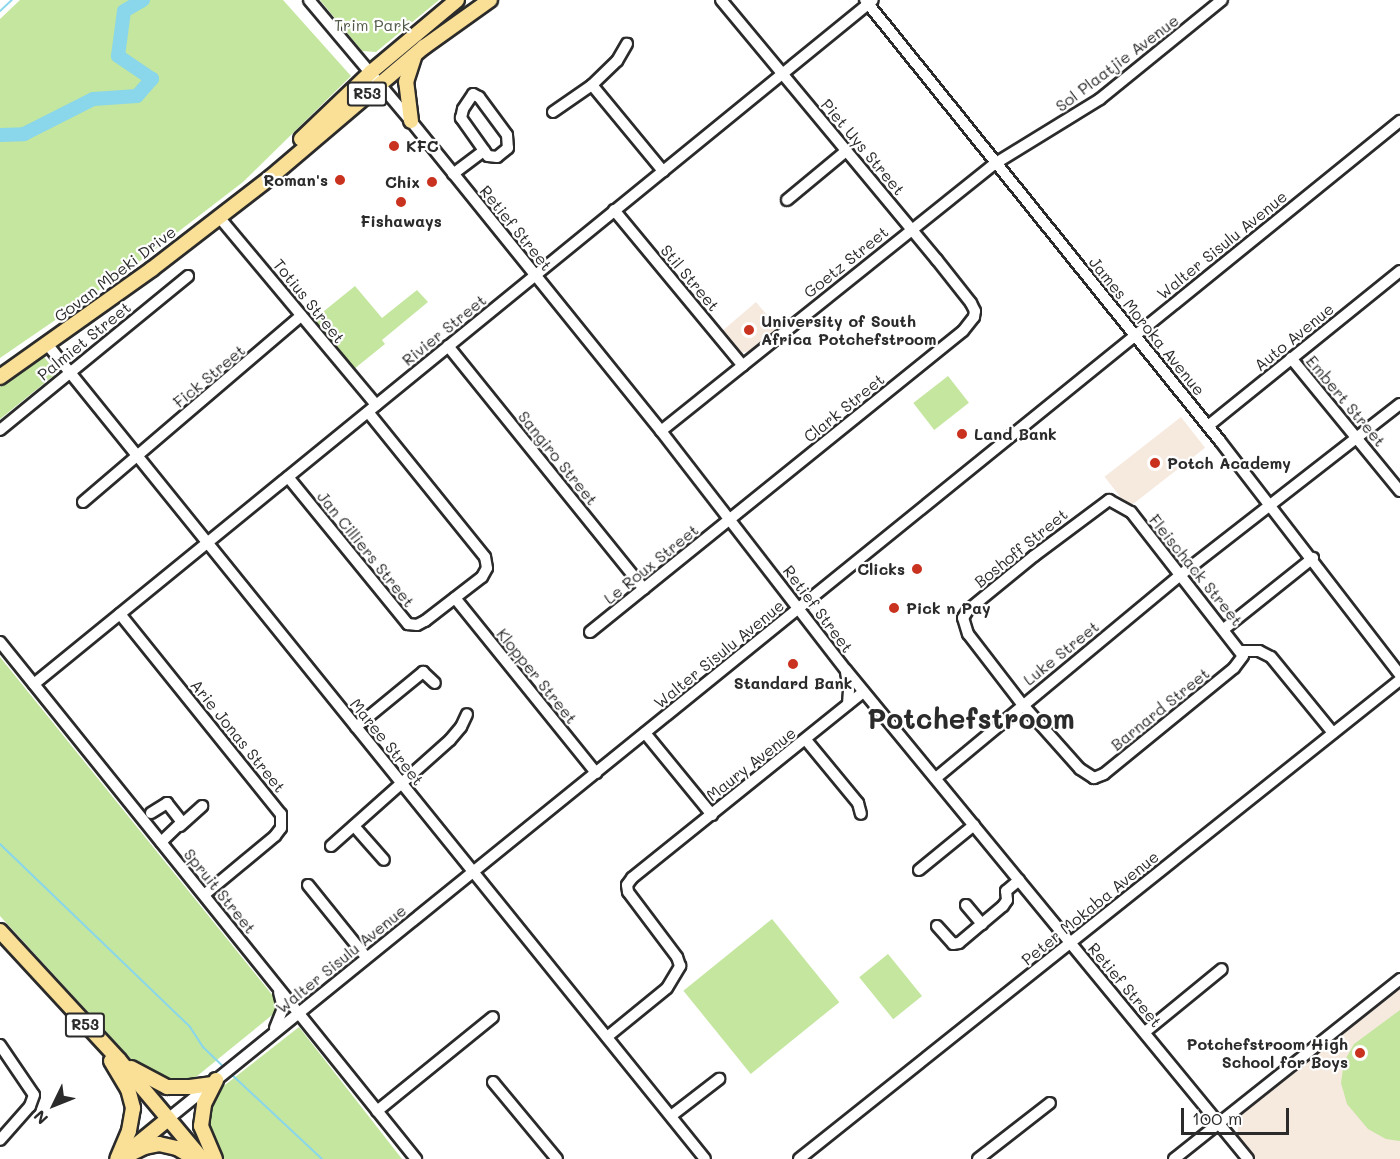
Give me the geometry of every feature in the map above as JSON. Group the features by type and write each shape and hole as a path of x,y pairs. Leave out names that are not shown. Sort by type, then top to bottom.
{"main road":[{"name":"Govan Mbeki Drive","path":"247,194 371,72 458,0"},
{"name":"Govan Mbeki Drive","path":"0,377 117,295 271,177 416,53 490,0"},
{"path":"411,121 406,82 416,53"},
{"name":"R53","path":"0,931 119,1060 202,1159"},
{"path":"92,1032 128,1089 133,1108 129,1131 118,1159"},
{"path":"119,1060 167,1087 190,1088 217,1080"},
{"path":"215,1159 201,1126 204,1104 217,1080"},
{"path":"118,1159 168,1119"},
{"path":"118,1159 145,1147 159,1144 177,1148 195,1159"}],"street":[{"name":"Retief Street","path":"309,0 380,83 661,431 863,692 1248,1159"},
{"name":"Piet Uys Street","path":"721,0 971,303 975,312 974,317"},
{"name":"Sol Plaatjie Avenue","path":"996,164 1100,99 1222,0"},
{"name":"Rivier Street","path":"34,684 869,1"},
{"name":"James Moroka Avenue","path":"869,1 996,164 1313,558 1400,675"},
{"path":"553,112 592,85 617,61 627,44"},
{"path":"592,85 663,171"},
{"path":"473,94 479,97 509,140 508,148 497,157 491,157 484,151 461,118 462,109 473,94"},
{"name":"Walter Sisulu Avenue","path":"168,1119 1400,121"},
{"path":"453,174 484,151"},
{"path":"787,200 846,151"},
{"name":"Goetz Street","path":"661,431 911,229 996,164"},
{"name":"Stil Street","path":"614,210 743,366"},
{"name":"Totius Street","path":"219,217 301,316 485,557 486,568 482,577 454,598"},
{"name":"Auto Avenue","path":"1208,426 1400,271"},
{"name":"Palmiet Street","path":"0,430 188,276"},
{"name":"Fick Street","path":"83,502 301,316"},
{"name":"Clark Street","path":"731,519 963,331 974,317"},
{"name":"Maree Street","path":"46,344 135,457 705,1159"},
{"name":"Sangiro Street","path":"448,346 644,589"},
{"name":"Embert Street","path":"1291,358 1400,491"},
{"name":"Luke Street","path":"936,778 1022,704 1179,576 1400,404"},
{"name":"Jan Cilliers Street","path":"288,477 408,624 421,623 454,598"},
{"name":"Fleischack Street","path":"1109,500 1119,503 1131,512 1179,576 1241,651 1242,659 1234,668"},
{"name":"Boshoff Street","path":"1022,704 964,627 963,618 969,609 1083,517 1109,500"},
{"name":"Le Roux Street","path":"590,632 731,519"},
{"path":"1224,629 1313,558"},
{"name":"Klopper Street","path":"454,598 596,773"},
{"name":"Arie Jonas Street","path":"120,614 281,814 281,828 275,836 204,895"},
{"name":"Spruit Street","path":"0,642 416,1159"},
{"path":"1241,651 1259,651 1271,657 1333,733"},
{"name":"Barnard Street","path":"1022,704 1086,774 1094,778 1104,774 1234,668"},
{"path":"846,670 849,690 848,704"},
{"path":"356,727 423,672 435,683"},
{"name":"Peter Mokaba Avenue","path":"799,1159 1400,680"},
{"name":"Maury Avenue","path":"645,733 712,815 863,692"},
{"path":"331,846 450,740 461,727 467,714"},
{"path":"806,740 858,803 861,814"},
{"path":"151,813 167,803 182,822 180,826"},
{"path":"161,842 202,806"},
{"path":"607,1037 667,988 680,966 673,951 631,897 627,885 632,878 712,815"},
{"path":"919,870 974,825"},
{"path":"354,826 384,860"},
{"path":"937,926 955,944 1005,903 1006,891 1019,880"},
{"path":"308,885 366,957"},
{"path":"966,905 982,924"},
{"path":"1145,1032 1222,969"},
{"path":"1174,1159 1400,979"},
{"path":"272,1034 283,1008 282,999 275,986"},
{"path":"377,1111 493,1017"},
{"path":"0,1045 32,1088 34,1095 30,1106 0,1140"},
{"path":"671,1116 719,1079"},
{"path":"493,1082 557,1159"},
{"path":"978,1159 1050,1102"},
{"path":"1233,1140 1233,1124 1237,1109"}],"shaded area":[{"name":"University of South Africa Potchefstroom","path":"756,302 778,328 750,351 742,353 735,349 721,332"},
{"name":"Potch Academy","path":"1181,417 1205,448 1129,507 1105,477"},
{"name":"Potchefstroom High School for Boys","path":"1400,989 1400,1159 1253,1159 1237,1138 1239,1117"}],"green space":[{"path":"20,0 283,0 351,76 243,182 131,268 0,358 0,19"},
{"name":"Trim Park","path":"320,0 439,0 376,52 362,51"},
{"path":"355,286 382,318 417,290 428,302 382,340 385,344 354,369 313,320"},
{"path":"44,357 57,373 0,419 0,387"},
{"path":"948,376 969,403 934,430 913,403"},
{"path":"0,657 282,1007 191,1081 177,1085 144,1073 0,916"},
{"path":"772,919 839,1002 751,1074 683,991"},
{"path":"888,954 922,996 893,1019 859,977"},
{"path":"1400,1010 1400,1141 1386,1139 1368,1129 1347,1104 1341,1083 1344,1062 1354,1044"},
{"path":"299,1027 402,1159 217,1159 201,1115 207,1099"}],"waterway":[{"path":"0,11 12,0"},
{"path":"0,135 24,134 93,99 137,96 152,79 118,56 124,11 143,0"},
{"path":"0,844 190,1027 203,1047 226,1069"},
{"path":"230,1073 322,1159"}],"place":[{"name":"KFC","path":"394,146"},
{"name":"Roman's","path":"340,180"},
{"name":"Chix","path":"432,182"},
{"name":"Fishaways","path":"401,202"},
{"name":"University of South Africa Potchefstroom","path":"749,330"},
{"name":"Land Bank","path":"962,434"},
{"name":"Potch Academy","path":"1155,463"},
{"name":"Clicks","path":"917,569"},
{"name":"Pick n Pay","path":"894,608"},
{"name":"Standard Bank","path":"793,664"},
{"name":"Potchefstroom High School for Boys","path":"1360,1053"}],"district":[{"name":"Potchefstroom","path":"971,718"}]}
